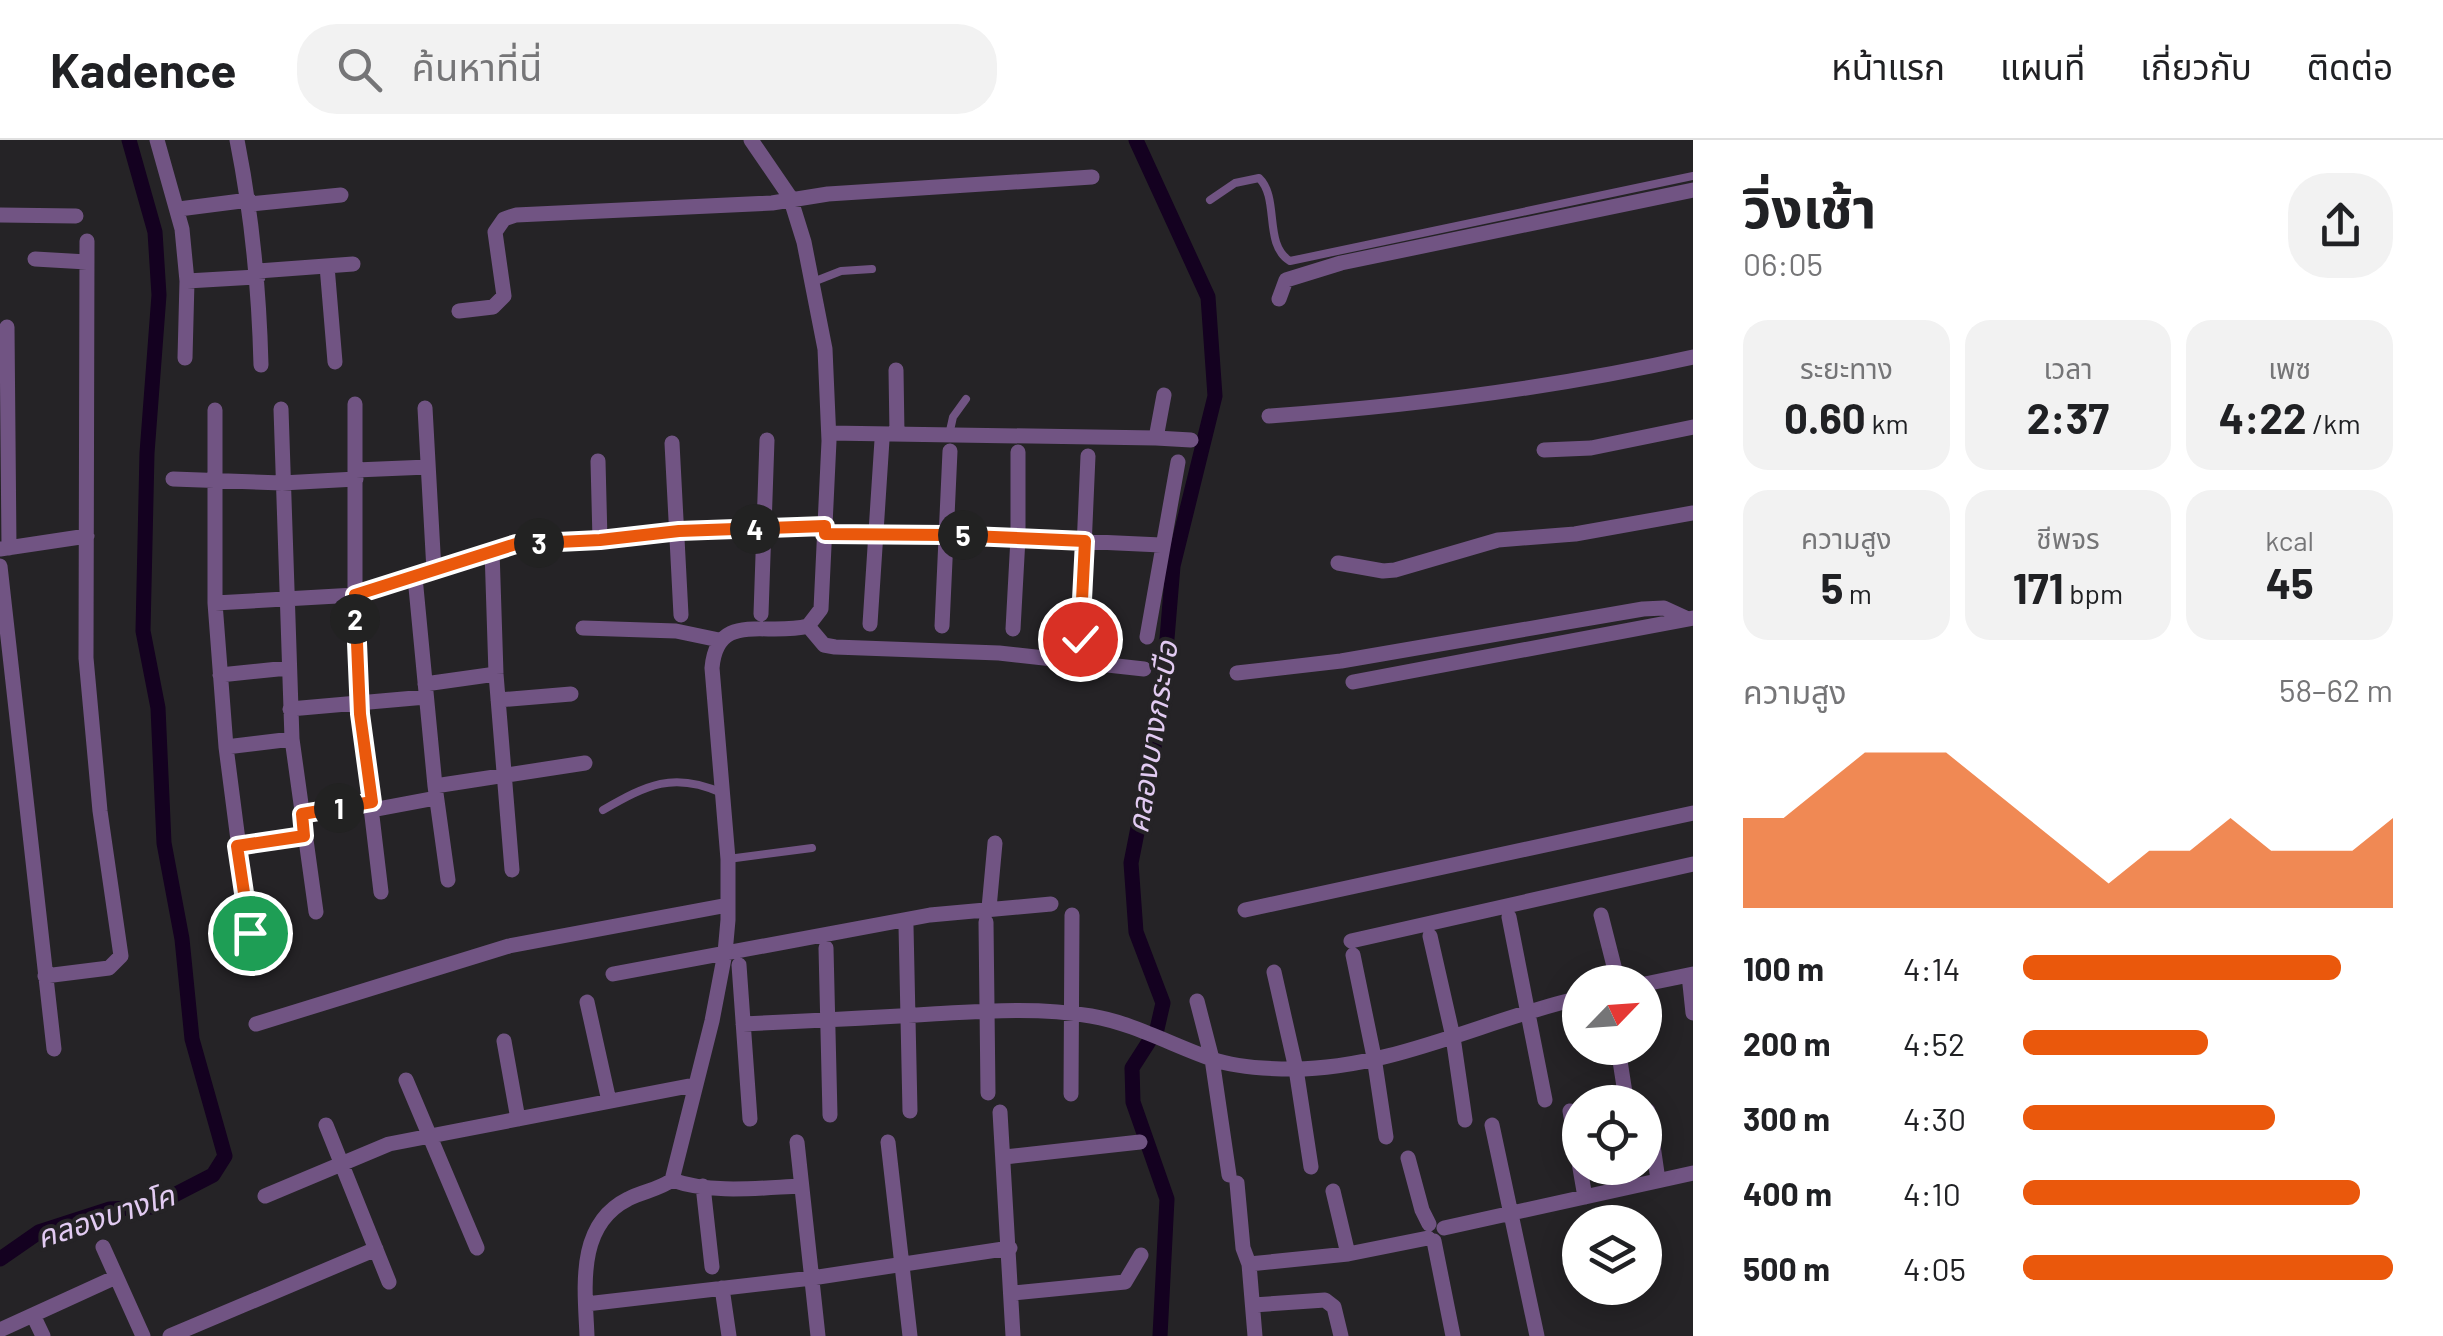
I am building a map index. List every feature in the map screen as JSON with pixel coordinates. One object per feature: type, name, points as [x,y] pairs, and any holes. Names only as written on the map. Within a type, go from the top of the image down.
[{"type":"street","points":[[156,140],[179,209],[187,282],[185,358]]},
{"type":"street","points":[[237,140],[250,202],[262,365]]},
{"type":"street","points":[[586,1336],[586,1249],[604,1216],[627,1199],[672,1180],[725,953],[728,858],[712,668],[719,640],[730,632],[808,626],[821,609],[829,433],[825,349],[790,198],[751,140]]},
{"type":"street","points":[[459,311],[493,307],[504,296],[495,232],[504,219],[516,215],[772,203],[790,198],[1092,177]]},
{"type":"street","points":[[1279,299],[1286,280],[1341,263],[1693,190]]},
{"type":"street","points":[[179,209],[341,196]]},
{"type":"street","points":[[0,215],[76,216]]},
{"type":"street","points":[[45,976],[108,968],[121,956],[100,811],[86,658],[87,241]]},
{"type":"street","points":[[35,259],[87,262]]},
{"type":"street","points":[[187,282],[353,264]]},
{"type":"street","points":[[327,266],[335,362]]},
{"type":"street","points":[[7,327],[4,549],[87,536]]},
{"type":"street","points":[[1270,416],[1372,409],[1558,383],[1693,357]]},
{"type":"street","points":[[870,624],[876,534],[896,370]]},
{"type":"street","points":[[1156,438],[1164,395]]},
{"type":"street","points":[[355,404],[355,595],[360,705],[381,892]]},
{"type":"street","points":[[425,408],[434,571]]},
{"type":"street","points":[[281,409],[292,739],[316,912]]},
{"type":"street","points":[[215,410],[215,603],[226,747],[250,933]]},
{"type":"street","points":[[1544,450],[1591,448],[1693,427]]},
{"type":"street","points":[[829,433],[949,443],[1191,440]]},
{"type":"street","points":[[761,614],[768,440]]},
{"type":"street","points":[[942,626],[949,443]]},
{"type":"street","points":[[672,444],[681,615]]},
{"type":"street","points":[[1013,629],[1018,452]]},
{"type":"street","points":[[1080,639],[1088,456]]},
{"type":"street","points":[[598,460],[600,540]]},
{"type":"street","points":[[1147,637],[1178,462]]},
{"type":"street","points":[[173,478],[282,483],[428,466]]},
{"type":"street","points":[[1338,563],[1383,572],[1498,540],[1575,534],[1693,513]]},
{"type":"street","points":[[215,603],[355,595],[516,544],[679,531],[825,530],[1161,545]]},
{"type":"street","points":[[492,550],[496,674],[512,870]]},
{"type":"street","points":[[0,566],[54,1049]]},
{"type":"street","points":[[415,577],[448,880]]},
{"type":"street","points":[[1237,673],[1341,661],[1644,609],[1664,608],[1691,618]]},
{"type":"street","points":[[1354,682],[1691,618]]},
{"type":"street","points":[[808,626],[824,644],[835,647],[999,652],[1144,670]]},
{"type":"street","points":[[583,628],[676,630],[719,640]]},
{"type":"street","points":[[220,675],[288,668]]},
{"type":"street","points":[[290,709],[360,705],[496,674]]},
{"type":"street","points":[[498,700],[571,694]]},
{"type":"street","points":[[226,747],[292,739]]},
{"type":"street","points":[[302,814],[372,806],[503,775],[585,763]]},
{"type":"street","points":[[1245,910],[1693,813]]},
{"type":"street","points":[[237,846],[304,836]]},
{"type":"street","points":[[988,1093],[988,915],[996,842]]},
{"type":"street","points":[[1386,1138],[1352,948],[1693,864]]},
{"type":"street","points":[[613,974],[862,926],[988,915],[1052,904]]},
{"type":"street","points":[[256,1024],[509,946],[728,905]]},
{"type":"street","points":[[1601,915],[1614,965]]},
{"type":"street","points":[[1070,1094],[1072,916]]},
{"type":"street","points":[[1509,917],[1544,1100]]},
{"type":"street","points":[[906,926],[910,1111]]},
{"type":"street","points":[[1430,936],[1453,1037],[1465,1120]]},
{"type":"street","points":[[826,948],[830,1114]]},
{"type":"street","points":[[740,964],[750,1119]]},
{"type":"street","points":[[1274,972],[1296,1069],[1311,1167]]},
{"type":"street","points":[[1662,980],[1691,974],[1693,1013]]},
{"type":"street","points":[[1197,1001],[1212,1059],[1243,1248],[1249,1264],[1252,1335]]},
{"type":"street","points":[[587,1002],[610,1101]]},
{"type":"street","points":[[743,1024],[988,1011],[1071,1014],[1122,1024],[1212,1059],[1296,1069],[1348,1064],[1453,1037],[1562,1002]]},
{"type":"street","points":[[504,1041],[518,1119]]},
{"type":"street","points":[[406,1080],[477,1248]]},
{"type":"street","points":[[265,1196],[388,1144],[694,1085]]},
{"type":"street","points":[[1000,1112],[1013,1336]]},
{"type":"street","points":[[1492,1124],[1537,1336]]},
{"type":"street","points":[[326,1125],[389,1282]]},
{"type":"street","points":[[798,1142],[818,1336]]},
{"type":"street","points":[[888,1142],[910,1336]]},
{"type":"street","points":[[1004,1158],[1140,1142]]},
{"type":"street","points":[[1408,1158],[1422,1210],[1434,1233],[1452,1336]]},
{"type":"street","points":[[1662,1179],[1693,1173]]},
{"type":"street","points":[[672,1180],[736,1189],[800,1186]]},
{"type":"street","points":[[1583,1185],[1585,1197]]},
{"type":"street","points":[[1249,1264],[1348,1254],[1637,1185]]},
{"type":"street","points":[[703,1186],[712,1266]]},
{"type":"street","points":[[1333,1191],[1348,1254]]},
{"type":"street","points":[[102,1247],[143,1336]]},
{"type":"street","points":[[586,1304],[812,1278],[1010,1248]]},
{"type":"street","points":[[170,1336],[376,1249]]},
{"type":"street","points":[[1013,1293],[1124,1282],[1142,1256]]},
{"type":"street","points":[[0,1330],[116,1277]]},
{"type":"street","points":[[722,1288],[729,1336]]},
{"type":"street","points":[[1253,1305],[1325,1300],[1334,1307],[1340,1336]]},
{"type":"street","points":[[33,1315],[42,1336]]},
{"type":"lane","points":[[1210,200],[1235,183],[1259,178],[1268,192],[1280,253],[1290,261],[1693,176]]},
{"type":"lane","points":[[812,282],[841,271],[872,270]]},
{"type":"lane","points":[[949,443],[954,417],[966,399]]},
{"type":"lane","points":[[603,810],[642,787],[667,782],[691,781],[722,792]]},
{"type":"lane","points":[[728,858],[812,848]]},
{"type":"waterway","name":"คลองบางโค","points":[[0,1259],[39,1232],[110,1209],[151,1207],[213,1175],[225,1156],[192,1039],[182,939],[164,843],[158,708],[143,631],[147,453],[159,295],[155,232],[129,140]]},
{"type":"waterway","name":"คลองบางกระบือ","points":[[1136,140],[1208,297],[1215,396],[1173,566],[1161,711],[1131,863],[1136,932],[1163,1003],[1157,1029],[1132,1068],[1133,1102],[1167,1199],[1160,1336]]},
{"type":"route","points":[[250,933],[237,846],[304,836],[302,814],[372,802],[360,714],[355,595],[516,544],[679,531],[825,526],[825,534],[1085,541],[1080,639]]}]
